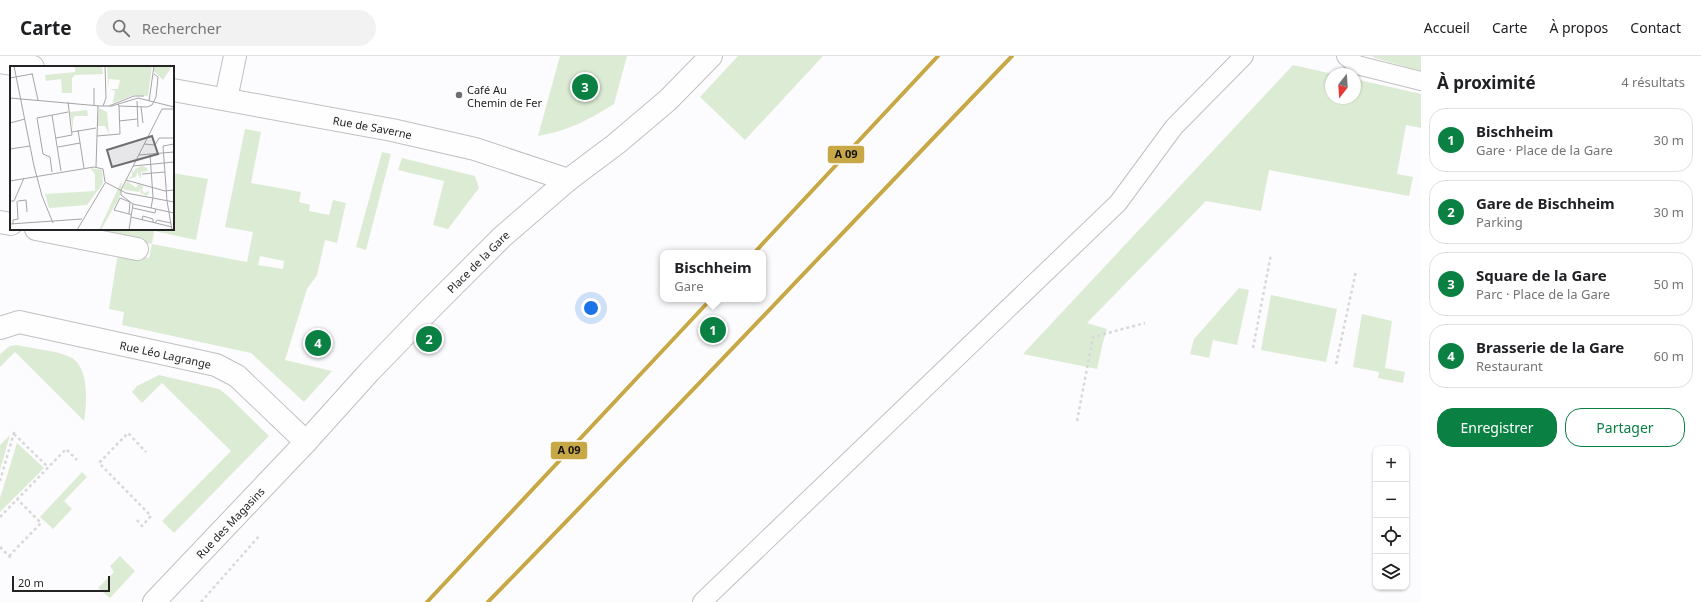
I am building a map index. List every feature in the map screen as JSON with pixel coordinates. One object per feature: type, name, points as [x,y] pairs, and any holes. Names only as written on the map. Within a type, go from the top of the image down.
[{"type":"street","points":[[226,99],[235,56]]},
{"type":"street","name":"Place de la Gare","points":[[306,442],[370,371],[502,237],[568,180],[616,144],[668,100],[711,56]]},
{"type":"street","points":[[0,62],[26,66]]},
{"type":"street","name":"Rue de Saverne","points":[[174,90],[392,130],[475,149],[568,180]]},
{"type":"street","points":[[0,222],[10,224]]},
{"type":"street","points":[[41,230],[137,249]]},
{"type":"street","name":"Rue Léo Lagrange","points":[[0,328],[19,322],[216,365],[237,376],[306,442]]},
{"type":"street","name":"Rue des Magasins","points":[[154,602],[306,442]]},
{"type":"lane","points":[[702,602],[1118,203],[1174,127],[1244,56]]},
{"type":"lane","points":[[1346,56],[1357,65],[1421,81]]},
{"type":"path","points":[[1253,348],[1271,254]]},
{"type":"path","points":[[1336,364],[1356,271]]},
{"type":"path","points":[[1077,420],[1093,337],[1145,323]]},
{"type":"path","points":[[0,481],[15,429]]},
{"type":"path","points":[[137,520],[142,526],[151,516],[99,463],[128,433],[146,452]]},
{"type":"path","points":[[14,434],[48,467]]},
{"type":"path","points":[[0,517],[66,449],[77,460]]},
{"type":"path","points":[[9,556],[41,523],[17,499]]},
{"type":"path","points":[[0,547],[12,559]]},
{"type":"path","points":[[0,553],[3,550]]},
{"type":"green space","points":[[560,56],[627,56],[614,104],[578,124],[549,134],[538,136]]},
{"type":"green space","points":[[738,56],[823,56],[745,140],[700,97]]},
{"type":"green space","points":[[1372,56],[1421,56],[1421,71],[1375,58]]},
{"type":"green space","points":[[1293,65],[1325,72],[1325,104],[1361,104],[1361,80],[1421,94],[1421,128],[1406,125],[1397,174],[1413,177],[1409,196],[1269,170],[1261,211],[1206,201],[1087,323],[1107,329],[1097,369],[1023,354]]},
{"type":"green space","points":[[245,129],[261,132],[251,183],[301,192],[299,202],[310,205],[309,211],[329,215],[333,200],[346,203],[337,243],[325,240],[317,275],[307,289],[285,360],[332,371],[304,402],[251,353],[122,325],[124,312],[109,309],[118,253],[149,258],[152,244],[247,262],[253,232],[225,227]],"holes":[[[260,256],[284,261],[283,269],[258,265]]]},
{"type":"green space","points":[[382,152],[391,154],[366,250],[356,247]]},
{"type":"green space","points":[[402,158],[475,176],[479,188],[448,229],[433,225],[444,181],[398,170]]},
{"type":"green space","points":[[174,173],[208,179],[196,240],[154,231],[152,244],[98,234],[99,230],[174,230]]},
{"type":"green space","points":[[1239,288],[1249,290],[1237,345],[1213,340],[1209,358],[1190,354],[1194,339]]},
{"type":"green space","points":[[1271,295],[1337,309],[1326,362],[1261,350]]},
{"type":"green space","points":[[1362,314],[1392,321],[1385,368],[1405,372],[1403,383],[1378,378],[1379,372],[1353,367]]},
{"type":"green space","points":[[17,345],[56,352],[75,360],[84,375],[86,404],[84,421],[15,352],[0,367],[0,354],[10,346]]},
{"type":"green space","points":[[159,375],[219,389],[269,436],[174,533],[162,521],[231,451],[162,383],[142,403],[132,392],[137,386]]},
{"type":"green space","points":[[10,435],[0,470],[0,445]]},
{"type":"green space","points":[[17,443],[44,468],[0,512],[0,498]]},
{"type":"green space","points":[[82,472],[87,477],[64,501],[72,509],[53,529],[40,517]]},
{"type":"green space","points":[[120,556],[135,571],[110,598],[98,588],[114,572],[110,566]]},
{"type":"transit line","points":[[757,250],[938,56]]},
{"type":"transit line","points":[[488,602],[1012,56]]},
{"type":"transit line","points":[[427,602],[708,302]]},
{"type":"place","name":"Square de la Gare","points":[[585,87]]},
{"type":"place","name":"Café Au Chemin de Fer","points":[[459,95]]},
{"type":"place","name":"Bischheim","points":[[713,330]]},
{"type":"place","name":"Gare de Bischheim","points":[[429,339]]},
{"type":"place","name":"Brasserie de la Gare","points":[[318,343]]}]
